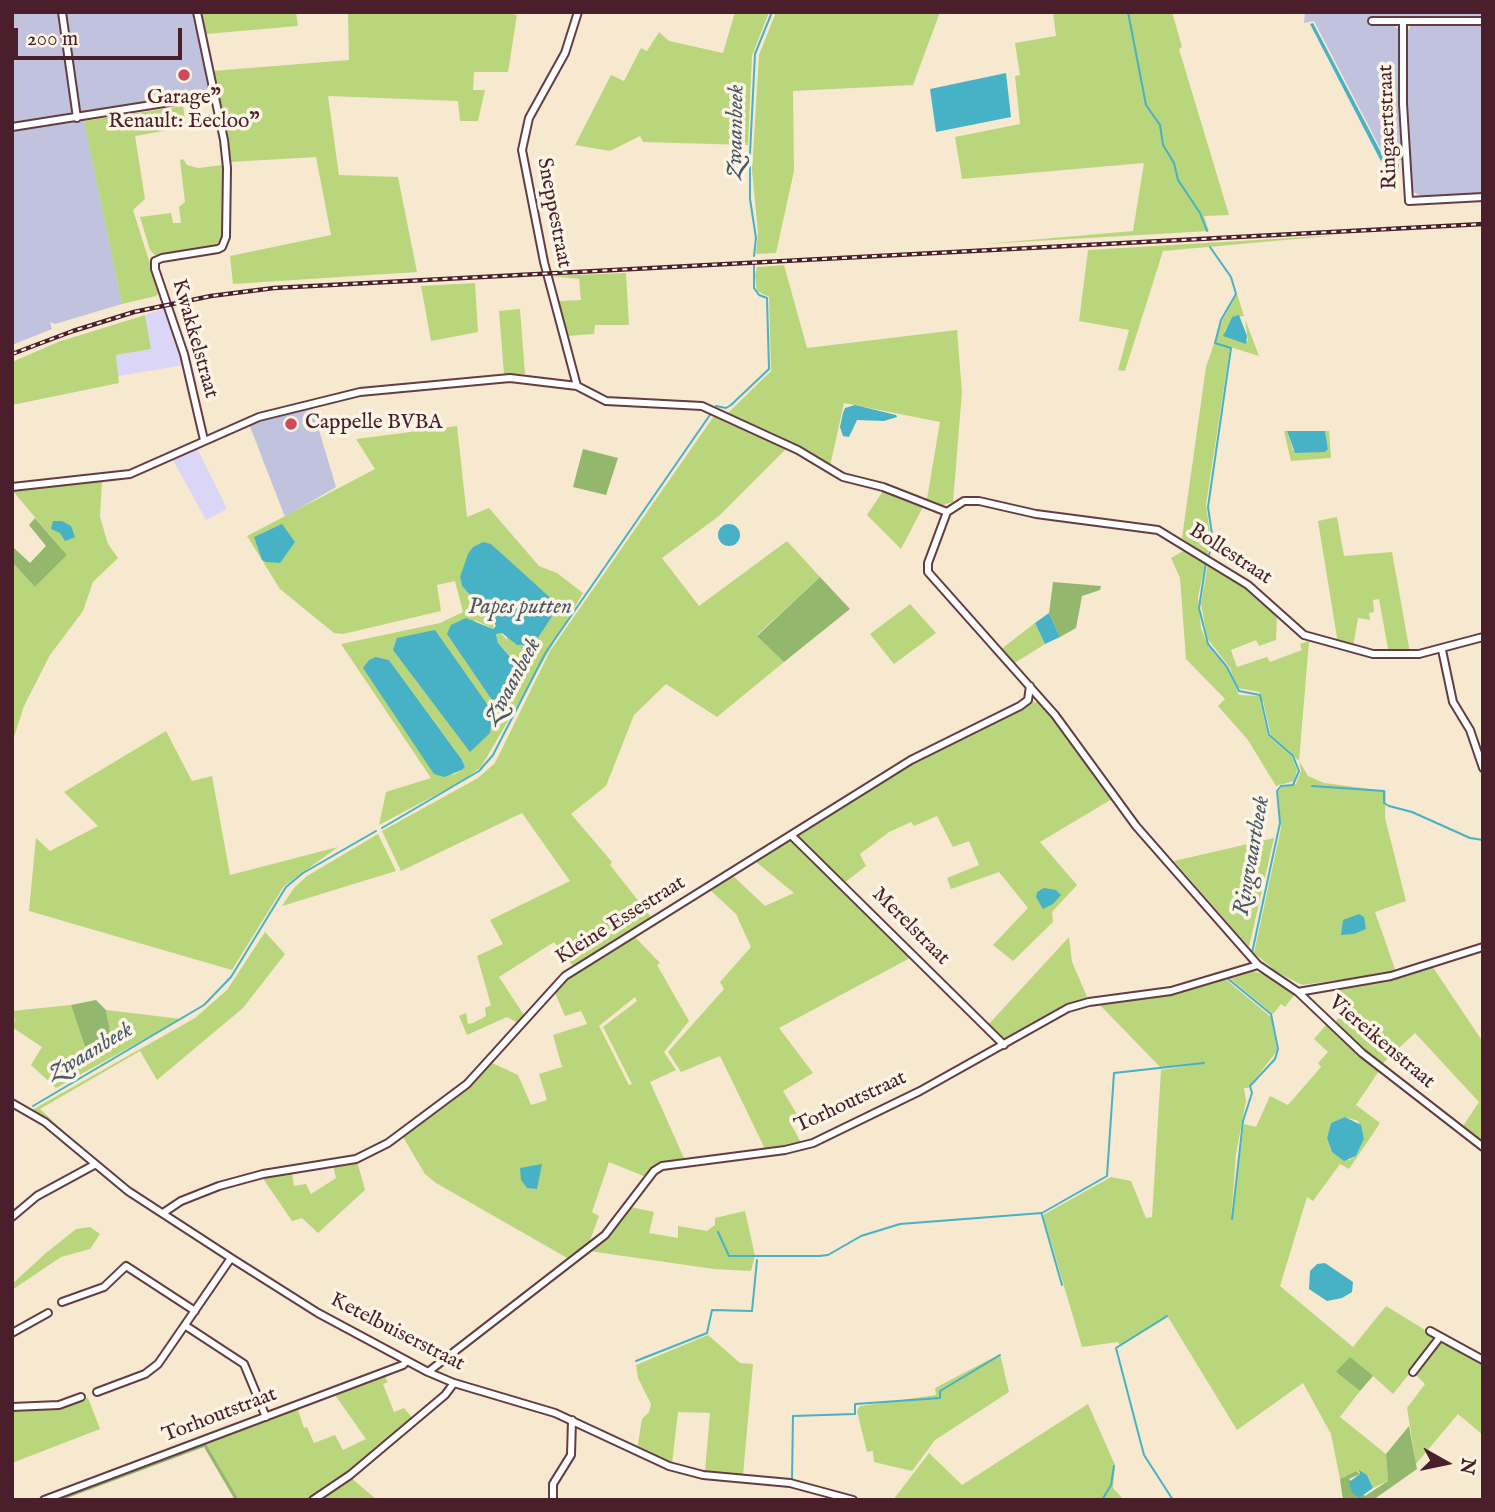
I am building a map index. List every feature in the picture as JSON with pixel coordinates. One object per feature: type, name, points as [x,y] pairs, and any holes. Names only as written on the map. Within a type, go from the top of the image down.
[{"type":"street","points":[[62,12],[76,118]]},
{"type":"street","name":"Kwakkelstraat","points":[[197,12],[227,169],[225,243],[218,249],[162,258],[155,261],[155,269],[184,354],[204,440]]},
{"type":"street","name":"Sneppestraat","points":[[577,386],[544,262],[522,150],[529,118],[565,53],[578,12]]},
{"type":"street","points":[[1372,21],[1483,21]]},
{"type":"street","name":"Ringaertstraat","points":[[1403,21],[1403,104],[1409,201],[1483,197]]},
{"type":"street","points":[[12,127],[215,96]]},
{"type":"street","points":[[12,487],[130,474],[259,417],[360,391],[510,378],[577,386],[606,401],[702,406],[785,443],[843,477],[883,487],[947,512]]},
{"type":"street","name":"Bollestraat","points":[[947,512],[964,501],[979,500],[1036,514],[1149,527],[1222,568],[1272,604],[1304,635],[1315,640],[1388,656],[1442,650],[1483,637]]},
{"type":"street","name":"Viereikenstraat","points":[[947,512],[928,563],[928,572],[1072,736],[1136,826],[1258,964],[1298,992],[1362,1053],[1483,1147]]},
{"type":"street","points":[[1442,650],[1453,702],[1470,730],[1483,768]]},
{"type":"street","name":"Kleine Essestraat","points":[[163,1213],[181,1201],[241,1179],[356,1159],[376,1150],[434,1111],[467,1084],[565,975],[911,760],[1020,706],[1028,700],[1030,686]]},
{"type":"street","name":"Merelstraat","points":[[791,835],[1004,1045]]},
{"type":"street","points":[[1298,992],[1391,976],[1483,947]]},
{"type":"street","name":"Torhoutstraat","points":[[428,1372],[605,1235],[653,1171],[672,1164],[785,1150],[813,1143],[1004,1045],[1058,1013],[1081,1004],[1171,991],[1258,964]]},
{"type":"street","name":"Ketelbuiserstraat","points":[[12,1102],[45,1122],[94,1165],[231,1258],[318,1313],[428,1372],[454,1383],[572,1420],[645,1457],[679,1469],[703,1475],[790,1483],[853,1500]]},
{"type":"street","points":[[12,1217],[37,1196],[94,1165]]},
{"type":"street","points":[[97,1392],[154,1368],[231,1258]]},
{"type":"street","points":[[62,1303],[104,1287],[126,1266],[195,1311]]},
{"type":"street","points":[[12,1333],[48,1313]]},
{"type":"street","points":[[186,1325],[244,1364],[266,1417]]},
{"type":"street","points":[[1430,1331],[1483,1360]]},
{"type":"street","points":[[1413,1372],[1440,1337]]},
{"type":"street","name":"Torhoutstraat","points":[[44,1500],[403,1365],[407,1361]]},
{"type":"street","points":[[313,1500],[350,1475],[445,1395],[454,1383]]},
{"type":"street","points":[[12,1407],[59,1405],[81,1397]]},
{"type":"street","points":[[554,1500],[553,1484],[571,1455],[572,1420]]},
{"type":"shaded area","points":[[12,12],[193,12],[208,88],[203,96],[88,113],[84,120],[122,304],[55,324],[50,322],[52,329],[12,345]]},
{"type":"shaded area","points":[[1305,12],[1483,12],[1483,18],[1370,18],[1371,24],[1392,24],[1400,30],[1404,160],[1387,161],[1314,21],[1304,23]]},
{"type":"shaded area","points":[[1483,24],[1483,194],[1423,197],[1413,192],[1406,105],[1406,35],[1411,25]]},
{"type":"shaded area","points":[[166,308],[184,365],[118,376],[116,355],[150,349],[145,315]]},
{"type":"shaded area","points":[[312,407],[336,487],[285,517],[249,424]]},
{"type":"shaded area","points":[[197,448],[227,509],[206,520],[173,460]]},
{"type":"green space","points":[[202,12],[296,12],[298,26],[206,34]]},
{"type":"green space","points":[[348,12],[503,12],[517,15],[508,72],[474,72],[473,90],[485,90],[478,121],[460,121],[458,101],[328,96],[339,175],[398,177],[417,272],[233,284],[230,256],[331,235],[316,157],[229,162],[213,71],[349,60]]},
{"type":"green space","points":[[735,12],[769,12],[752,56],[748,145],[643,142],[640,136],[610,151],[575,145],[611,75],[624,81],[641,48],[647,51],[659,32],[669,41],[723,53]]},
{"type":"green space","points":[[776,12],[940,12],[913,85],[793,91],[794,171],[776,253],[756,254],[758,233],[752,170],[759,55]]},
{"type":"green space","points":[[1053,12],[1172,12],[1182,47],[1179,49],[1229,215],[1204,216],[1209,231],[984,244],[1133,231],[1144,163],[962,179],[955,137],[1020,124],[1015,76],[1020,75],[1015,43],[1056,36]]},
{"type":"green space","points":[[183,106],[186,127],[135,136],[145,199],[133,210],[159,292],[156,296],[122,304],[84,121]]},
{"type":"green space","points":[[183,159],[187,165],[198,168],[223,165],[223,239],[212,247],[155,255],[150,250],[140,217],[171,213],[173,223],[181,223],[179,207],[185,202],[180,160]]},
{"type":"green space","points":[[1340,235],[1163,251],[1125,371],[1118,370],[1129,330],[1079,321],[1088,250]]},
{"type":"green space","points":[[784,265],[807,348],[957,330],[962,392],[953,502],[943,505],[927,499],[940,422],[844,403],[830,466],[782,437],[728,413],[771,371],[769,297],[757,291],[755,276],[757,267]]},
{"type":"green space","points":[[626,273],[629,325],[595,325],[594,334],[567,336],[557,301],[581,300],[579,279],[551,276]]},
{"type":"green space","points":[[475,283],[478,332],[431,341],[421,286]]},
{"type":"green space","points":[[1237,294],[1244,316],[1232,317],[1224,332],[1248,341],[1245,319],[1259,356],[1230,347],[1206,505],[1211,540],[1207,556],[1182,538],[1206,367],[1222,321]]},
{"type":"green space","points":[[520,309],[525,374],[504,374],[499,311]]},
{"type":"green space","points":[[145,315],[151,349],[116,355],[119,383],[12,405],[12,362],[58,342]]},
{"type":"green space","points":[[714,416],[784,447],[785,450],[719,516],[662,558],[699,606],[787,541],[820,577],[757,635],[784,662],[717,717],[666,684],[634,715],[606,786],[571,814],[612,862],[610,865],[652,918],[574,967],[554,942],[499,977],[524,1015],[518,1023],[507,1017],[467,1035],[459,1016],[466,1013],[468,1024],[473,1023],[486,1016],[485,1008],[491,1005],[477,956],[503,944],[490,920],[570,881],[522,813],[401,871],[382,831],[478,778],[495,763],[550,651]]},
{"type":"green space","points":[[457,426],[467,517],[489,508],[539,566],[557,573],[583,593],[481,767],[462,781],[379,825],[386,792],[431,778],[341,644],[440,623],[463,612],[455,581],[437,585],[441,611],[343,634],[334,633],[280,589],[247,536],[375,469],[356,439]],"holes":[[[491,544],[506,559],[507,640],[501,633],[496,634],[498,643],[518,664],[523,683],[511,698],[491,700],[475,620],[493,629],[494,621],[482,600],[470,595],[462,586],[460,578],[473,547]],[[376,657],[389,660],[462,760],[465,767],[462,770],[453,775]]]},
{"type":"green space","points":[[1284,431],[1287,431],[1293,450],[1325,452],[1328,449],[1325,431],[1329,431],[1331,458],[1291,461]]},
{"type":"green space","points":[[583,449],[618,458],[606,495],[573,487]]},
{"type":"green space","points":[[102,481],[100,517],[108,544],[118,558],[93,582],[83,611],[50,655],[24,706],[13,740],[12,562],[35,587],[67,555],[12,490]]},
{"type":"green space","points":[[883,491],[923,507],[901,549],[867,515]]},
{"type":"green space","points":[[1337,517],[1344,556],[1392,552],[1410,653],[1389,654],[1379,599],[1373,600],[1374,612],[1369,613],[1370,620],[1358,618],[1353,647],[1338,644],[1318,521]]},
{"type":"green space","points":[[35,518],[67,555],[35,587],[12,562],[12,546],[30,563],[46,546],[29,525]]},
{"type":"green space","points":[[1185,550],[1206,560],[1198,597],[1201,628],[1208,646],[1228,670],[1239,695],[1261,696],[1259,692],[1237,688],[1230,668],[1207,638],[1201,604],[1208,562],[1277,612],[1276,640],[1259,646],[1256,640],[1231,650],[1237,667],[1267,657],[1270,662],[1302,650],[1300,644],[1309,641],[1299,761],[1271,736],[1263,701],[1260,701],[1268,736],[1292,757],[1297,770],[1294,781],[1276,786],[1248,740],[1218,706],[1225,699],[1186,659],[1180,578],[1171,558]]},
{"type":"green space","points":[[820,577],[850,609],[784,662],[757,636]]},
{"type":"green space","points":[[1053,582],[1101,586],[1100,590],[1082,596],[1076,628],[1060,637],[1049,613]]},
{"type":"green space","points":[[910,604],[936,633],[894,664],[870,634]]},
{"type":"green space","points":[[1035,623],[1045,644],[1013,664],[1000,650]]},
{"type":"green space","points":[[1032,700],[1035,703],[1039,700],[1112,799],[1040,842],[1077,885],[1052,912],[1053,922],[1013,961],[993,945],[1028,908],[999,872],[951,889],[947,878],[979,865],[969,841],[953,847],[937,816],[914,826],[911,822],[889,832],[860,854],[866,866],[843,884],[796,835],[908,765]]},
{"type":"green space","points":[[166,731],[192,781],[212,776],[230,875],[338,847],[284,886],[232,970],[29,911],[36,838],[50,851],[98,826],[64,792]]},
{"type":"green space","points":[[1299,761],[1308,776],[1324,783],[1386,791],[1385,818],[1406,901],[1375,912],[1396,972],[1302,985],[1277,972],[1254,953],[1281,828],[1278,791],[1282,787],[1296,784],[1301,771]]},
{"type":"green space","points":[[378,834],[396,871],[282,906],[294,888],[307,876]]},
{"type":"green space","points":[[1274,838],[1249,947],[1174,861]]},
{"type":"green space","points":[[790,840],[912,957],[779,1028],[813,1073],[783,1091],[798,1116],[789,1120],[801,1143],[766,1151],[720,1056],[681,1072],[668,1052],[724,989],[720,982],[751,947],[736,914],[709,889],[732,875],[765,906],[794,893],[755,861]]},
{"type":"green space","points":[[265,932],[285,954],[243,1008],[157,1080],[140,1051],[40,1109],[104,1169],[32,1110],[195,1018],[227,990]]},
{"type":"green space","points":[[633,935],[660,963],[657,965],[689,1021],[664,1052],[676,1070],[650,1082],[684,1158],[659,1163],[646,1177],[609,1162],[592,1212],[599,1216],[589,1243],[569,1259],[436,1183],[425,1174],[403,1137],[464,1089],[490,1062],[518,1075],[531,1105],[547,1100],[539,1074],[562,1067],[553,1035],[587,1024],[581,1011],[565,1016],[554,991],[566,979]],"holes":[[[635,997],[637,1001],[603,1027],[632,1084],[629,1085],[599,1026]]]},
{"type":"green space","points":[[1069,937],[1072,962],[1088,999],[1057,1011],[1003,1040],[988,1025]]},
{"type":"green space","points":[[1432,966],[1483,1042],[1483,1142],[1463,1126],[1479,1102],[1415,1033],[1381,1065],[1334,1023],[1348,1008],[1337,988]]},
{"type":"green space","points":[[1246,969],[1269,976],[1295,994],[1285,1007],[1281,1004],[1273,1014],[1227,976]]},
{"type":"green space","points":[[1224,978],[1271,1017],[1277,1051],[1248,1088],[1244,1088],[1246,1101],[1236,1154],[1231,1220],[1244,1124],[1256,1127],[1270,1096],[1288,1105],[1321,1067],[1318,1063],[1328,1052],[1314,1039],[1326,1025],[1379,1071],[1356,1105],[1380,1123],[1349,1169],[1340,1164],[1313,1201],[1307,1197],[1280,1286],[1353,1347],[1386,1306],[1438,1338],[1393,1394],[1373,1376],[1336,1372],[1360,1391],[1340,1417],[1386,1454],[1388,1481],[1373,1488],[1367,1475],[1356,1471],[1340,1479],[1331,1434],[1303,1383],[1237,1430],[1168,1317],[1120,1346],[1118,1342],[1082,1347],[1043,1215],[1111,1177],[1131,1181],[1146,1218],[1152,1217],[1161,1070],[1206,1063],[1160,1067],[1099,1004],[1171,994]],"holes":[[[1345,1117],[1358,1121],[1364,1139],[1356,1156],[1349,1160],[1332,1152],[1327,1138],[1331,1123]]]},
{"type":"green space","points":[[96,1000],[106,1010],[111,1037],[109,1044],[87,1052],[71,1005]]},
{"type":"green space","points":[[71,1005],[88,1052],[111,1037],[106,1010],[181,1019],[56,1088],[31,1065],[42,1047],[12,1027],[15,1020],[12,1011]]},
{"type":"green space","points":[[357,1161],[365,1190],[318,1233],[302,1218],[292,1221],[262,1177],[292,1172],[294,1186],[306,1184],[311,1194],[336,1178],[333,1165]]},
{"type":"green space","points":[[631,1207],[654,1212],[649,1233],[678,1238],[678,1226],[707,1231],[715,1225],[715,1218],[745,1211],[755,1256],[751,1271],[714,1269],[589,1251],[608,1238]]},
{"type":"green space","points":[[90,1227],[100,1234],[90,1249],[61,1257],[12,1290],[12,1284],[46,1253],[76,1229]]},
{"type":"green space","points":[[708,1335],[740,1363],[753,1364],[743,1475],[705,1472],[710,1413],[678,1412],[672,1464],[637,1450],[642,1419],[649,1412],[651,1404],[638,1378],[636,1365]]},
{"type":"green space","points":[[1439,1341],[1483,1362],[1483,1435],[1458,1414],[1416,1464],[1407,1408],[1425,1384],[1414,1373]]},
{"type":"green space","points":[[1000,1354],[1009,1392],[935,1440],[912,1471],[874,1462],[873,1451],[867,1452],[857,1411],[860,1406],[936,1395],[935,1388]]},
{"type":"green space","points":[[1350,1357],[1373,1376],[1360,1391],[1336,1372]]},
{"type":"green space","points":[[384,1375],[388,1382],[383,1384],[394,1412],[404,1408],[413,1419],[354,1470],[310,1500],[239,1500],[205,1442],[318,1400],[298,1410],[304,1428],[307,1427],[314,1443],[335,1435],[343,1450],[366,1439],[335,1395],[323,1398]]},
{"type":"green space","points":[[88,1398],[100,1429],[12,1463],[12,1412],[55,1409]]},
{"type":"green space","points":[[1088,1404],[1115,1465],[1113,1488],[1124,1500],[893,1500],[929,1453],[962,1485]]},
{"type":"green space","points":[[1409,1426],[1417,1469],[1373,1500],[1343,1500],[1340,1479],[1356,1471],[1360,1474],[1349,1479],[1365,1496],[1388,1481],[1386,1454]]},
{"type":"green space","points":[[205,1442],[239,1500],[235,1500],[204,1447],[62,1500],[52,1500]]},
{"type":"green space","points":[[350,1477],[377,1500],[316,1500]]},
{"type":"water","points":[[1313,23],[1386,162],[1399,164],[1397,181],[1387,173],[1310,24]]},
{"type":"water","points":[[1006,73],[1011,117],[936,132],[930,89]]},
{"type":"water","points":[[1239,315],[1247,336],[1246,344],[1223,336],[1232,317]]},
{"type":"water","points":[[855,405],[897,417],[884,421],[857,420],[849,437],[843,436],[840,427],[843,413],[845,408]]},
{"type":"water","points":[[1287,431],[1325,431],[1328,449],[1325,452],[1295,453]]},
{"type":"water","points":[[53,521],[62,521],[71,526],[75,537],[65,541],[60,533],[51,529]]},
{"type":"water","points":[[282,524],[295,542],[280,563],[266,562],[262,560],[254,537]]},
{"type":"water","points":[[729,524],[737,527],[740,535],[737,543],[729,546],[721,543],[718,535],[721,527]]},
{"type":"water","name":"Papes putten","points":[[483,542],[491,544],[556,603],[551,618],[533,645],[517,645],[502,633],[496,634],[498,643],[522,670],[523,683],[511,698],[492,700],[447,634],[451,625],[466,618],[493,629],[496,626],[482,600],[470,595],[462,586],[460,577],[468,554],[473,547]]},
{"type":"water","points":[[1049,613],[1060,637],[1045,644],[1035,623]]},
{"type":"water","name":"Papes putten","points":[[435,630],[487,704],[492,717],[490,733],[470,752],[393,650],[397,638]]},
{"type":"water","points":[[376,657],[389,660],[462,760],[465,767],[462,770],[444,777],[434,774],[363,668],[369,660]]},
{"type":"water","points":[[1044,888],[1056,890],[1061,895],[1053,904],[1043,909],[1036,897],[1037,892]]},
{"type":"water","points":[[1359,914],[1364,917],[1366,929],[1341,935],[1343,920]]},
{"type":"water","points":[[1345,1117],[1361,1125],[1364,1139],[1356,1156],[1344,1161],[1332,1152],[1327,1138],[1331,1123]]},
{"type":"water","points":[[542,1164],[537,1189],[527,1188],[521,1180],[520,1168]]},
{"type":"water","points":[[1325,1263],[1353,1282],[1352,1292],[1342,1298],[1327,1301],[1309,1289],[1310,1271],[1317,1264]]},
{"type":"water","points":[[1359,1470],[1367,1475],[1373,1488],[1359,1498],[1352,1492],[1349,1482],[1360,1474]]},
{"type":"waterway","name":"Zwaanbeek","points":[[754,256],[756,238],[750,199],[750,153],[755,54],[772,12]]},
{"type":"waterway","points":[[1128,12],[1146,105],[1160,125],[1163,145],[1174,163],[1178,180],[1200,213],[1207,231]]},
{"type":"waterway","name":"Ringvaartbeek","points":[[1209,555],[1213,541],[1208,507],[1231,348],[1215,343],[1221,320],[1236,294],[1231,277],[1210,247]]},
{"type":"waterway","name":"Zwaanbeek","points":[[716,406],[726,408],[731,405],[769,369],[767,298],[759,295],[754,288],[754,265]]},
{"type":"waterway","name":"Zwaanbeek","points":[[382,828],[479,771],[493,755],[546,652],[712,412]]},
{"type":"waterway","name":"Ringvaartbeek","points":[[1206,562],[1199,608],[1208,644],[1227,667],[1239,691],[1260,695],[1269,735],[1293,756],[1299,771],[1293,785],[1281,786],[1277,791],[1280,823],[1252,953]]},
{"type":"waterway","points":[[1312,786],[1384,791],[1384,803],[1389,806],[1412,812],[1470,838],[1483,840]]},
{"type":"waterway","name":"Zwaanbeek","points":[[33,1106],[204,1005],[231,977],[286,887],[303,873],[376,831]]},
{"type":"waterway","points":[[1227,978],[1271,1014],[1278,1049],[1275,1059],[1250,1086],[1252,1093],[1243,1121],[1232,1219]]},
{"type":"waterway","points":[[718,1232],[729,1256],[819,1256],[828,1255],[861,1236],[900,1224],[1042,1213],[1107,1176],[1114,1073],[1204,1063]]},
{"type":"waterway","points":[[1042,1215],[1062,1285]]},
{"type":"waterway","points":[[636,1361],[707,1333],[712,1310],[752,1311],[757,1260]]},
{"type":"waterway","points":[[1167,1316],[1116,1348],[1144,1455],[1173,1500]]},
{"type":"waterway","points":[[792,1480],[793,1416],[855,1414],[855,1404],[940,1398],[940,1391],[1000,1355]]},
{"type":"waterway","points":[[1102,1500],[1111,1485],[1114,1466]]},
{"type":"railway","points":[[12,354],[134,312],[211,296],[274,288],[1483,224]]},
{"type":"place","name":"Garage\" Renault: Eecloo\"","points":[[184,75]]},
{"type":"place","name":"Cappelle BVBA","points":[[291,424]]}]
